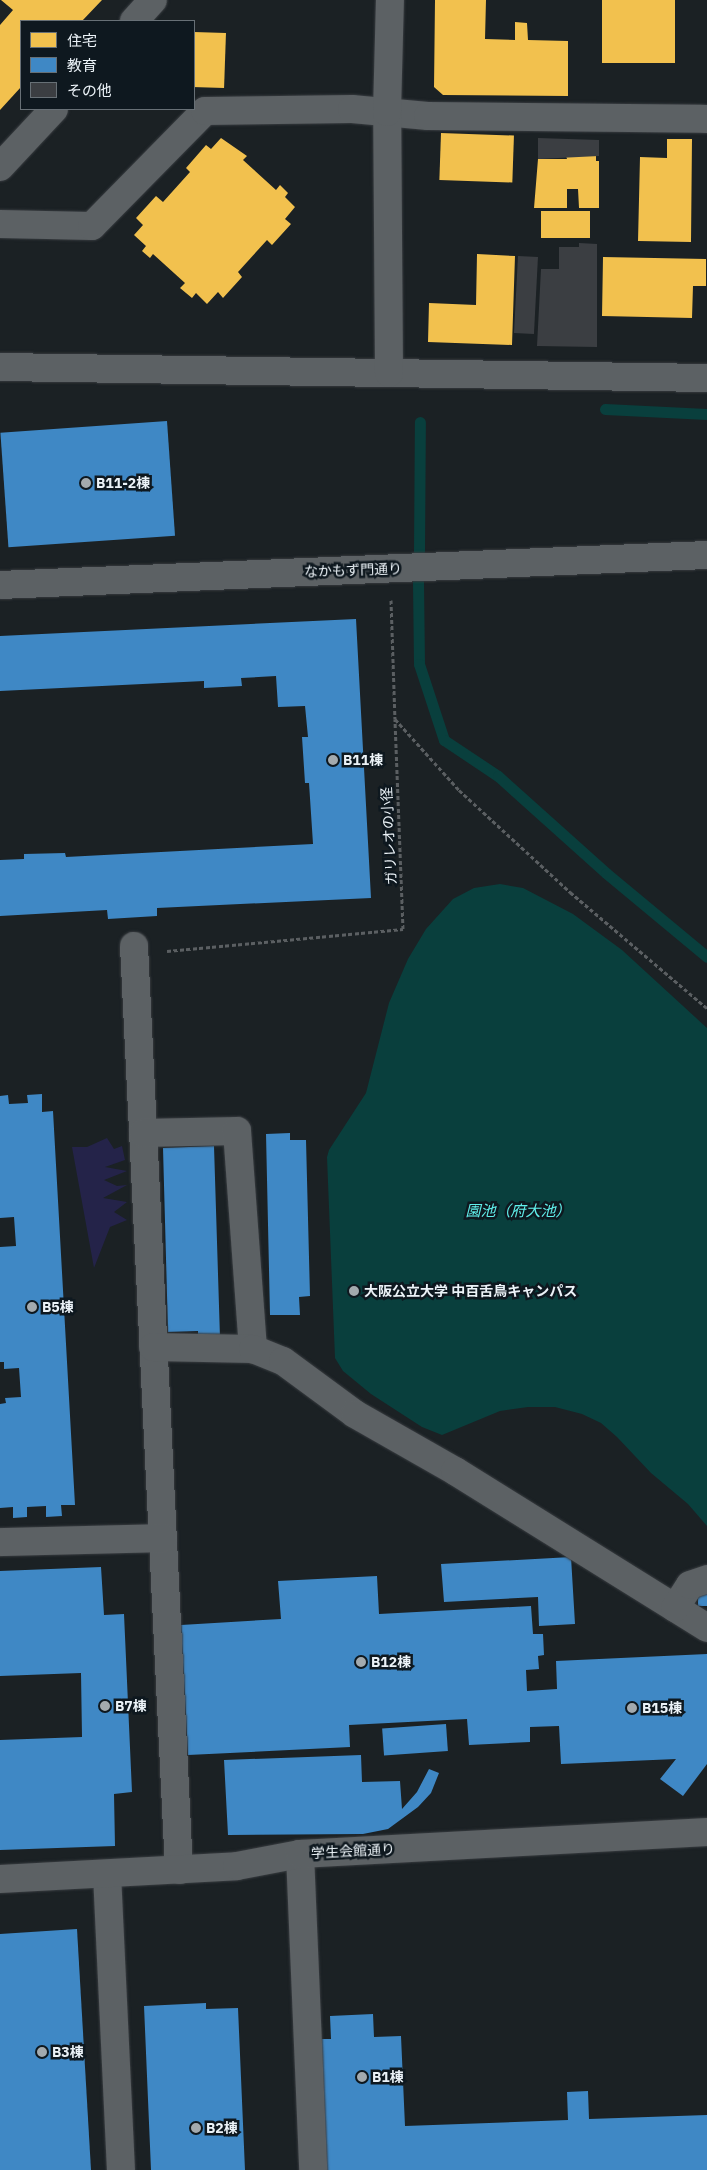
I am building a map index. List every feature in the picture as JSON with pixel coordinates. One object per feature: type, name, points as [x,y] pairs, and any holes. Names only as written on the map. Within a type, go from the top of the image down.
[{"type":"street","points":[[135,20],[153,0]]},
{"type":"street","points":[[389,373],[387,112],[390,0]]},
{"type":"street","points":[[0,224],[92,226],[205,110],[330,109],[428,116],[707,119]]},
{"type":"street","points":[[0,167],[53,110]]},
{"type":"street","points":[[0,367],[707,378]]},
{"type":"street","name":"なかもず門通り","points":[[0,585],[707,555]]},
{"type":"street","points":[[134,950],[179,1870]]},
{"type":"street","points":[[143,1133],[237,1131],[253,1349]]},
{"type":"street","points":[[153,1347],[253,1349],[283,1361],[355,1414],[455,1471],[707,1628]]},
{"type":"street","points":[[0,1542],[163,1538]]},
{"type":"street","points":[[675,1608],[690,1585],[707,1579]]},
{"type":"street","name":"学生会館通り","points":[[0,1880],[237,1866],[300,1854],[707,1832]]},
{"type":"street","points":[[300,1854],[313,2170]]},
{"type":"street","points":[[107,1874],[122,2170]]},
{"type":"path","points":[[387,568],[395,719],[459,790],[570,892],[707,1008]]},
{"type":"path","name":"ガリレオの小径","points":[[134,950],[403,929],[395,719]]},
{"type":"shaded area","points":[[107,1138],[114,1149],[122,1146],[125,1160],[105,1167],[127,1171],[104,1180],[117,1186],[127,1185],[103,1198],[127,1202],[114,1212],[127,1220],[110,1227],[94,1268],[72,1147],[87,1147]]},
{"type":"water","name":"園池（府大池）","points":[[500,884],[523,888],[573,914],[622,950],[707,1028],[707,1526],[688,1504],[651,1473],[617,1437],[601,1423],[582,1414],[555,1407],[528,1407],[500,1411],[442,1435],[422,1427],[371,1394],[343,1371],[335,1358],[327,1157],[329,1150],[366,1093],[389,1003],[408,959],[426,929],[453,899],[474,888]]},
{"type":"building: 住宅","points":[[1,0],[102,0],[83,20],[20,20],[20,88],[0,110],[0,25],[13,10]]},
{"type":"building: 住宅","points":[[435,0],[486,0],[485,39],[515,40],[515,22],[527,23],[528,40],[568,41],[568,96],[443,95],[434,87]]},
{"type":"building: 住宅","points":[[602,0],[675,0],[675,63],[602,63]]},
{"type":"building: 住宅","points":[[195,32],[226,33],[224,88],[195,87]]},
{"type":"building: 住宅","points":[[441,133],[514,136],[512,183],[439,180]]},
{"type":"building: 住宅","points":[[221,138],[247,156],[243,160],[276,190],[280,185],[288,193],[285,197],[295,207],[285,219],[291,224],[272,245],[267,240],[238,272],[242,277],[223,298],[218,292],[207,304],[196,293],[192,298],[180,288],[185,283],[153,254],[150,258],[142,251],[146,246],[134,235],[143,225],[136,218],[156,196],[163,202],[190,172],[186,168],[206,145],[211,149]]},
{"type":"building: 住宅","points":[[667,139],[692,139],[691,242],[638,241],[640,157],[667,158]]},
{"type":"building: 住宅","points":[[566,156],[596,156],[596,161],[599,161],[599,208],[579,208],[578,189],[567,189],[567,208],[534,208],[538,159],[567,159]]},
{"type":"building: 住宅","points":[[541,211],[590,211],[590,238],[541,238]]},
{"type":"building: 住宅","points":[[477,254],[515,256],[512,345],[428,342],[429,303],[476,305]]},
{"type":"building: 住宅","points":[[603,257],[706,259],[706,286],[693,286],[692,318],[602,316]]},
{"type":"building: 教育","name":"B11-2棟","points":[[167,421],[175,536],[8,547],[0,433]]},
{"type":"building: 教育","name":"B11棟","points":[[356,619],[371,898],[157,908],[157,916],[108,919],[107,910],[0,916],[0,860],[24,859],[24,854],[65,853],[66,857],[313,844],[309,783],[305,783],[302,737],[308,737],[305,706],[278,707],[276,676],[241,678],[242,686],[204,688],[204,681],[0,691],[0,636]]},
{"type":"building: 教育","name":"B5棟","points":[[42,1094],[42,1112],[53,1111],[75,1505],[61,1505],[62,1516],[46,1517],[46,1506],[27,1507],[27,1517],[13,1518],[13,1507],[0,1508],[0,1404],[6,1403],[5,1398],[21,1397],[19,1368],[4,1369],[4,1362],[0,1362],[0,1247],[16,1246],[14,1217],[0,1218],[0,1096],[8,1095],[9,1104],[28,1103],[27,1095]]},
{"type":"building: 教育","points":[[290,1133],[290,1140],[306,1140],[310,1296],[299,1297],[300,1315],[270,1315],[266,1134]]},
{"type":"building: 教育","points":[[214,1146],[220,1338],[198,1338],[198,1331],[168,1332],[163,1148]]},
{"type":"building: 教育","points":[[571,1557],[575,1624],[539,1626],[538,1597],[444,1602],[441,1564]]},
{"type":"building: 教育","name":"B7棟","points":[[101,1567],[104,1615],[124,1614],[132,1792],[114,1794],[115,1846],[0,1850],[0,1740],[82,1737],[81,1673],[0,1676],[0,1571]]},
{"type":"building: 教育","name":"B12棟","points":[[377,1576],[379,1614],[531,1606],[533,1634],[543,1634],[544,1655],[538,1656],[539,1669],[526,1670],[527,1691],[557,1689],[556,1661],[707,1654],[707,1764],[683,1796],[660,1779],[676,1759],[561,1764],[559,1726],[530,1727],[530,1742],[469,1745],[467,1719],[349,1725],[350,1747],[188,1755],[181,1625],[281,1619],[278,1581]]},
{"type":"building: 教育","points":[[698,1588],[707,1588],[707,1606],[698,1606]]},
{"type":"building: 教育","points":[[446,1724],[448,1751],[384,1755],[382,1728]]},
{"type":"building: 教育","points":[[361,1755],[362,1782],[400,1781],[402,1809],[417,1792],[429,1769],[439,1773],[431,1793],[418,1807],[388,1829],[363,1834],[228,1835],[224,1760]]},
{"type":"building: 教育","name":"B3棟","points":[[77,1929],[91,2170],[0,2170],[0,1934]]},
{"type":"building: 教育","name":"B2棟","points":[[206,2003],[206,2009],[238,2008],[245,2170],[151,2170],[144,2006]]},
{"type":"building: 教育","name":"B1棟","points":[[373,2014],[374,2037],[401,2036],[405,2126],[568,2120],[567,2092],[588,2091],[589,2119],[707,2115],[707,2170],[324,2170],[319,2039],[331,2039],[330,2016]]},
{"type":"building: その他","points":[[538,138],[599,140],[599,156],[538,159]]},
{"type":"building: その他","points":[[579,243],[597,244],[597,347],[537,346],[541,269],[559,269],[559,247],[579,247]]},
{"type":"building: その他","points":[[518,256],[538,257],[534,334],[514,333]]},
{"type":"waterway","points":[[605,409],[707,414]]},
{"type":"waterway","points":[[419,551],[420,422]]},
{"type":"waterway","points":[[418,582],[419,664],[444,740],[498,776],[606,873],[707,957]]},
{"type":"place","name":"B11-2棟","points":[[86,483]]},
{"type":"place","name":"B11棟","points":[[333,760]]},
{"type":"place","name":"大阪公立大学 中百舌鳥キャンパス","points":[[354,1291]]},
{"type":"place","name":"B5棟","points":[[32,1307]]},
{"type":"place","name":"B12棟","points":[[361,1662]]},
{"type":"place","name":"B7棟","points":[[105,1706]]},
{"type":"place","name":"B15棟","points":[[632,1708]]},
{"type":"place","name":"B3棟","points":[[42,2052]]},
{"type":"place","name":"B1棟","points":[[362,2077]]},
{"type":"place","name":"B2棟","points":[[196,2128]]}]
